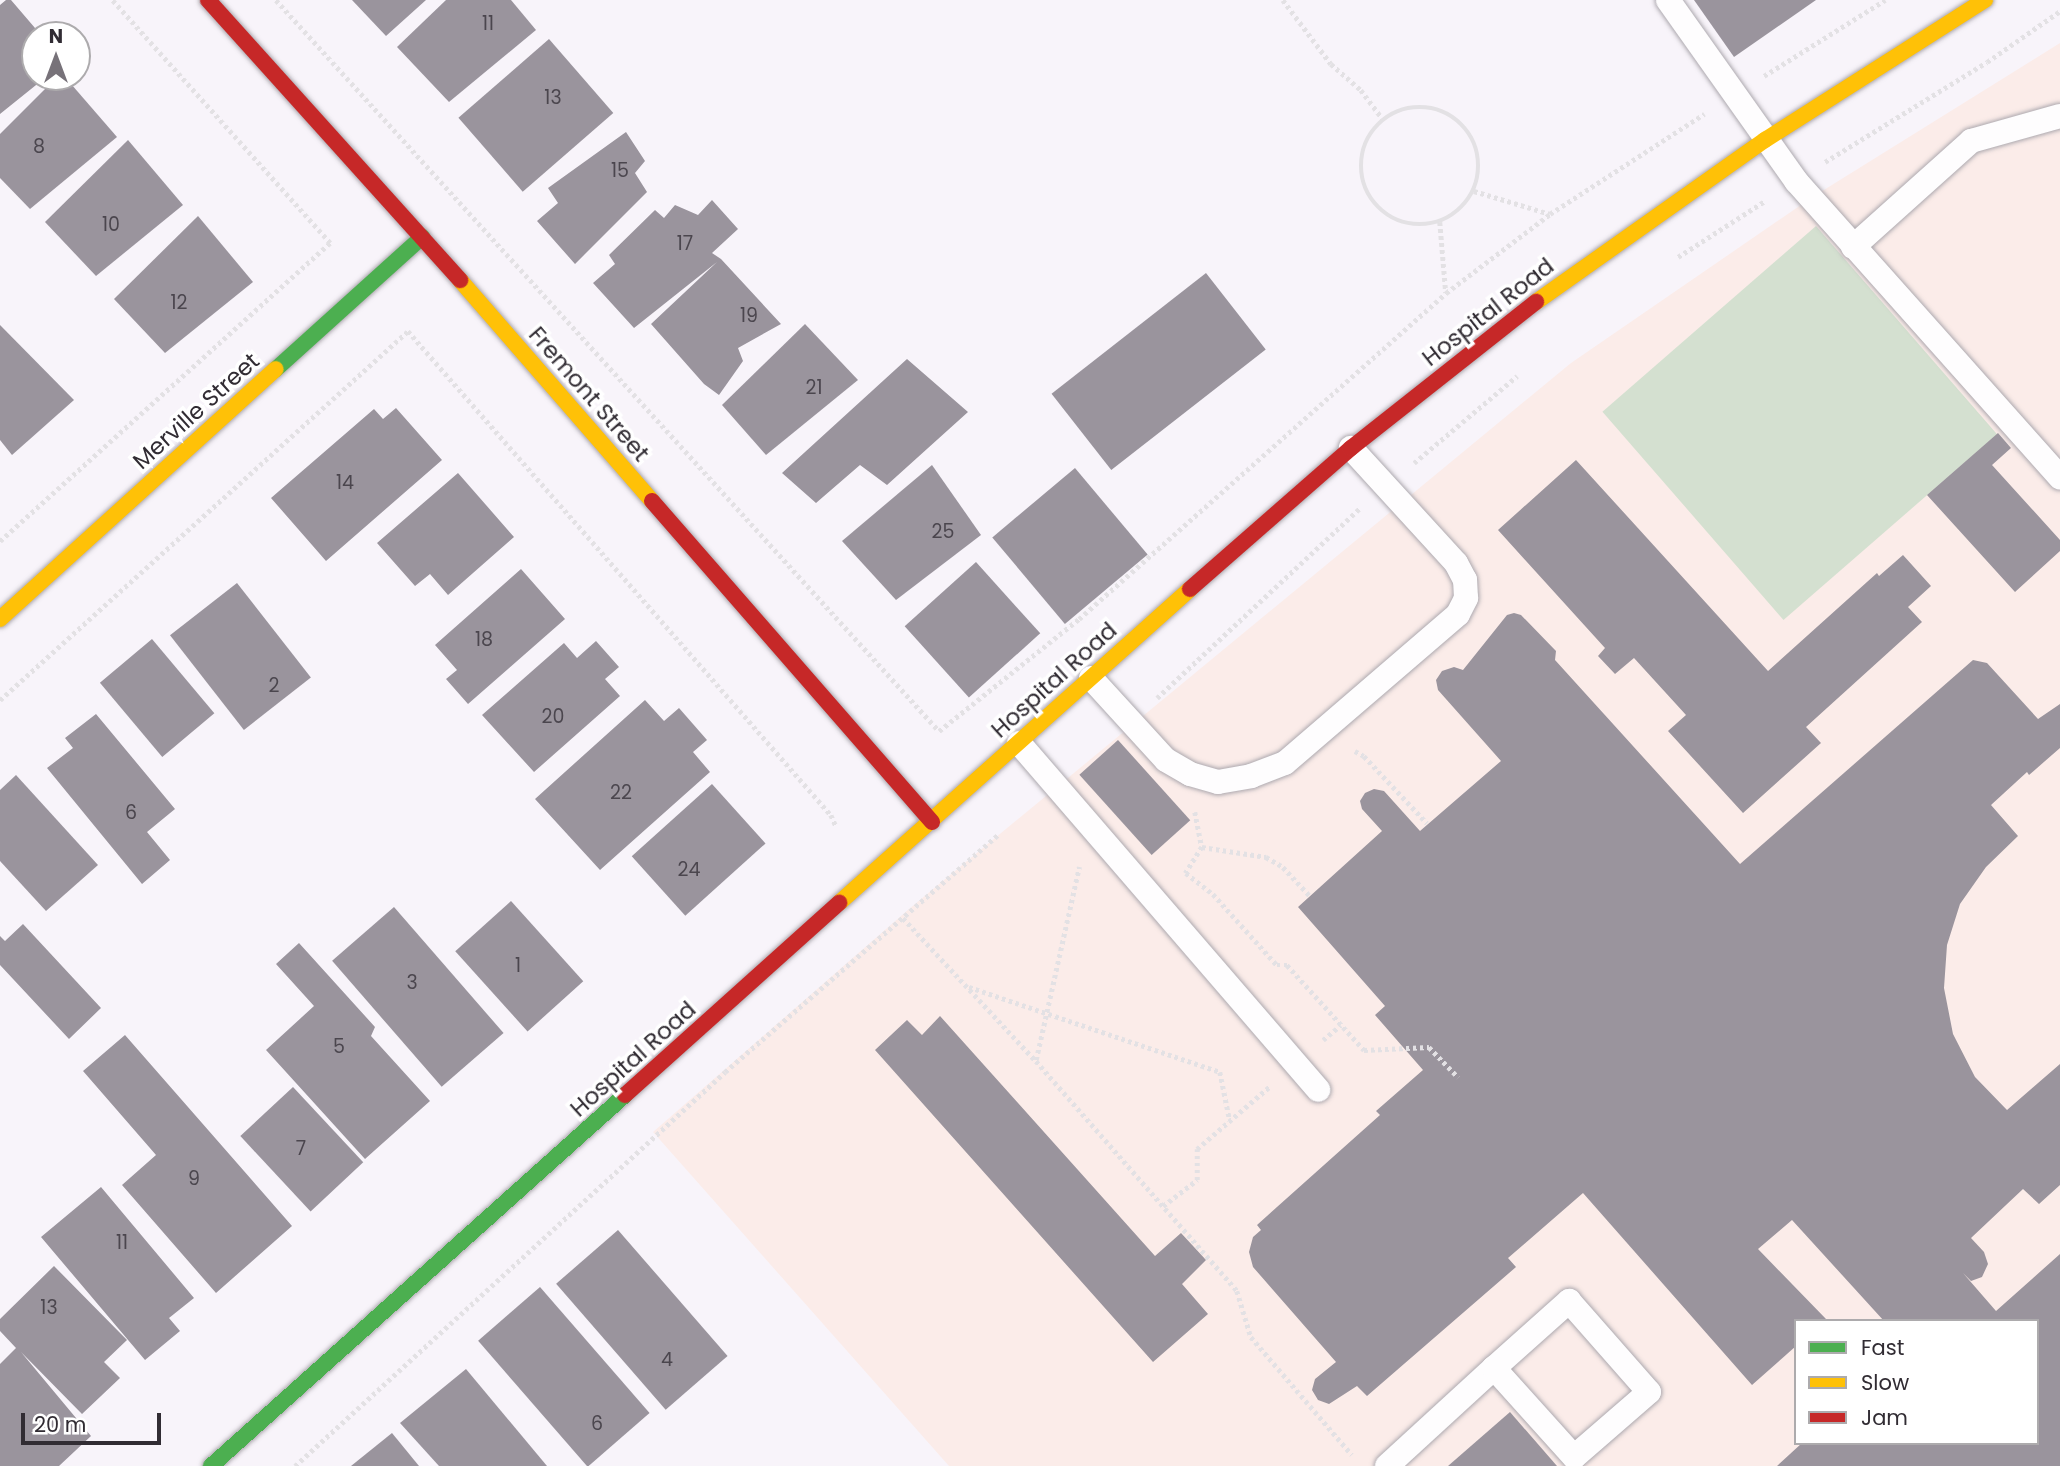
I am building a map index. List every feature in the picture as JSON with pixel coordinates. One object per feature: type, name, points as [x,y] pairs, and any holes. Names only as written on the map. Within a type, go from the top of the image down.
[{"type":"street","name":"Fremont Street","points":[[208,0],[422,237],[932,822]]},
{"type":"street","name":"Hospital Road","points":[[211,1466],[1351,448],[1512,320],[1765,140],[1986,0]]},
{"type":"street","name":"Merville Street","points":[[0,619],[422,237]]},
{"type":"lane","points":[[1668,0],[1796,181],[2060,477]]},
{"type":"lane","points":[[1853,247],[1971,141],[2060,116]]},
{"type":"lane","points":[[1091,678],[1166,760],[1189,774],[1218,782],[1251,776],[1285,763],[1458,614],[1466,598],[1465,580],[1456,563],[1351,448]]},
{"type":"lane","points":[[1019,743],[1318,1090]]},
{"type":"lane","points":[[1387,1466],[1494,1368],[1569,1301],[1649,1392],[1574,1457],[1494,1368]]},
{"type":"path","points":[[0,541],[330,243],[112,0]]},
{"type":"path","points":[[276,0],[939,731],[1079,619],[1446,293],[1550,214],[1885,0]]},
{"type":"path","points":[[1283,0],[1331,64],[1361,90],[1384,120]]},
{"type":"path","points":[[1672,260],[1987,62],[2060,11]]},
{"type":"path","points":[[1417,107],[1438,109],[1456,118],[1473,138],[1480,158],[1480,172],[1474,191],[1462,208],[1440,222],[1419,225],[1394,219],[1377,207],[1366,191],[1361,171],[1363,150],[1371,132],[1396,111],[1417,107]]},
{"type":"path","points":[[1474,191],[1550,214]]},
{"type":"path","points":[[1440,222],[1446,293]]},
{"type":"path","points":[[0,700],[408,331],[831,815],[836,826]]},
{"type":"path","points":[[1407,469],[1521,372]]},
{"type":"path","points":[[1153,701],[1361,507]]},
{"type":"path","points":[[1193,802],[1202,847],[1186,873],[1213,894],[1277,965],[1287,965],[1364,1050],[1429,1046],[1458,1077]]},
{"type":"path","points":[[295,1466],[725,1072],[999,834]]},
{"type":"path","points":[[1202,847],[1266,857],[1283,867],[1311,897]]},
{"type":"path","points":[[1036,1061],[1080,861]]},
{"type":"path","points":[[903,918],[1036,1061],[1237,1291],[1251,1337],[1353,1456]]},
{"type":"path","points":[[968,987],[1220,1072],[1230,1121]]},
{"type":"path","points":[[1163,1206],[1197,1180],[1197,1149],[1341,1025]]},
{"type":"shaded area","points":[[2060,43],[2060,1466],[949,1466],[653,1132],[909,909],[1571,363],[1811,198]]},
{"type":"green space","points":[[1816,226],[1997,434],[1783,620],[1602,412]]},
{"type":"building","points":[[11,0],[29,21],[21,21],[21,91],[29,91],[0,114],[0,5]]},
{"type":"building","points":[[352,0],[426,0],[386,36]]},
{"type":"building","points":[[446,0],[511,0],[536,30],[449,102],[397,47]]},
{"type":"building","points":[[1694,0],[1816,0],[1734,57]]},
{"type":"building","points":[[549,39],[613,113],[523,192],[458,118]]},
{"type":"building","points":[[43,91],[77,91],[117,137],[30,209],[0,178],[0,134]]},
{"type":"building","points":[[626,132],[645,161],[635,173],[647,192],[575,264],[537,221],[558,203],[548,188]]},
{"type":"building","points":[[128,140],[183,205],[96,276],[45,222]]},
{"type":"building","points":[[712,200],[738,229],[712,253],[721,259],[781,324],[738,348],[743,361],[719,395],[704,384],[651,324],[717,262],[634,328],[593,283],[615,264],[609,255],[655,210],[664,218],[675,205],[698,215]]},
{"type":"building","points":[[198,216],[253,282],[165,353],[114,299]]},
{"type":"building","points":[[1206,273],[1266,349],[1111,470],[1052,394]]},
{"type":"building","points":[[805,324],[858,380],[766,455],[722,405]]},
{"type":"building","points":[[0,325],[74,400],[12,455],[0,440]]},
{"type":"building","points":[[907,359],[968,412],[887,485],[860,465],[816,503],[782,473]]},
{"type":"building","points":[[396,408],[442,460],[326,561],[271,498],[374,409],[383,419]]},
{"type":"building","points":[[1998,433],[2011,448],[1992,465],[2060,540],[2060,551],[2015,592],[1927,495]]},
{"type":"building","points":[[1576,460],[1768,671],[1877,573],[1879,576],[1903,555],[1931,586],[1908,607],[1922,622],[1806,727],[1821,743],[1743,813],[1668,731],[1686,715],[1634,658],[1615,674],[1598,656],[1605,648],[1498,530]]},
{"type":"building","points":[[932,465],[981,535],[896,600],[842,541]]},
{"type":"building","points":[[1075,468],[1148,555],[1065,624],[992,537]]},
{"type":"building","points":[[458,473],[514,537],[448,595],[430,574],[415,586],[377,543]]},
{"type":"building","points":[[976,562],[1040,633],[969,698],[905,626]]},
{"type":"building","points":[[521,569],[565,619],[468,704],[446,679],[457,670],[435,645]]},
{"type":"building","points":[[237,583],[311,678],[244,730],[170,635]]},
{"type":"building","points":[[1507,615],[1521,615],[1556,651],[1555,660],[1740,864],[1973,660],[1987,663],[2038,719],[2060,704],[2060,748],[2029,775],[2027,772],[1991,805],[2018,836],[1986,867],[1960,904],[1947,945],[1944,988],[1953,1034],[1975,1077],[2007,1110],[2060,1064],[2060,1185],[2039,1204],[2023,1189],[1971,1238],[1984,1252],[1988,1264],[1982,1277],[1971,1281],[1963,1273],[1996,1311],[2060,1254],[2060,1466],[1777,1466],[1800,1445],[2039,1445],[2039,1319],[1882,1319],[1792,1220],[1758,1249],[1826,1319],[1794,1319],[1794,1348],[1752,1385],[1583,1193],[1508,1258],[1516,1267],[1367,1396],[1357,1386],[1329,1404],[1318,1400],[1312,1390],[1315,1379],[1336,1362],[1253,1267],[1249,1252],[1253,1237],[1261,1230],[1257,1225],[1380,1115],[1376,1111],[1423,1070],[1375,1015],[1385,1006],[1298,907],[1382,831],[1362,809],[1360,801],[1365,793],[1374,789],[1384,791],[1420,831],[1501,761],[1438,690],[1436,680],[1442,671],[1454,667],[1463,670]]},
{"type":"building","points":[[152,639],[214,713],[162,757],[100,683]]},
{"type":"building","points":[[596,641],[619,667],[605,679],[620,696],[534,772],[482,715],[564,643],[577,658]]},
{"type":"building","points":[[645,700],[664,721],[679,708],[707,740],[693,752],[710,772],[600,870],[535,799]]},
{"type":"building","points":[[96,714],[175,809],[147,832],[170,860],[142,884],[47,768],[73,748],[65,738]]},
{"type":"building","points":[[1118,740],[1190,820],[1152,855],[1079,775]]},
{"type":"building","points":[[16,775],[98,865],[46,911],[0,861],[0,790]]},
{"type":"building","points":[[712,784],[766,843],[685,916],[632,856]]},
{"type":"building","points":[[511,901],[583,981],[528,1031],[455,951]]},
{"type":"building","points":[[394,907],[504,1033],[442,1087],[332,961]]},
{"type":"building","points":[[23,924],[101,1008],[69,1039],[0,965],[0,936],[5,941]]},
{"type":"building","points":[[299,943],[375,1027],[371,1036],[430,1101],[365,1159],[266,1050],[314,1006],[276,964]]},
{"type":"building","points":[[940,1016],[1155,1256],[1181,1233],[1206,1260],[1182,1284],[1208,1314],[1153,1362],[875,1050],[907,1020],[922,1035]]},
{"type":"building","points":[[125,1035],[292,1226],[216,1293],[122,1185],[156,1155],[83,1071]]},
{"type":"building","points":[[293,1087],[363,1162],[311,1211],[240,1136]]},
{"type":"building","points":[[101,1187],[194,1298],[169,1318],[180,1331],[145,1360],[41,1237]]},
{"type":"building","points":[[618,1230],[728,1356],[666,1410],[556,1284]]},
{"type":"building","points":[[54,1266],[127,1340],[104,1362],[120,1378],[82,1414],[21,1352],[91,1436],[59,1466],[0,1466],[0,1364],[16,1348],[0,1331],[0,1319]]},
{"type":"building","points":[[540,1287],[650,1413],[587,1466],[478,1341]]},
{"type":"building","points":[[466,1369],[547,1466],[439,1466],[400,1423]]},
{"type":"building","points":[[1510,1412],[1557,1466],[1448,1466]]},
{"type":"building","points":[[392,1433],[419,1466],[351,1466]]},
{"type":"traffic: fast","points":[[276,369],[422,237]]},
{"type":"traffic: fast","points":[[211,1466],[625,1095]]},
{"type":"traffic: slow","points":[[1536,302],[1765,140],[1985,0]]},
{"type":"traffic: slow","points":[[460,280],[652,501]]},
{"type":"traffic: slow","points":[[0,619],[276,369]]},
{"type":"traffic: slow","points":[[839,903],[1190,589]]},
{"type":"traffic: jam","points":[[208,0],[460,280]]},
{"type":"traffic: jam","points":[[1190,589],[1351,448],[1536,302]]},
{"type":"traffic: jam","points":[[652,501],[932,822]]},
{"type":"traffic: jam","points":[[625,1095],[839,903]]}]
